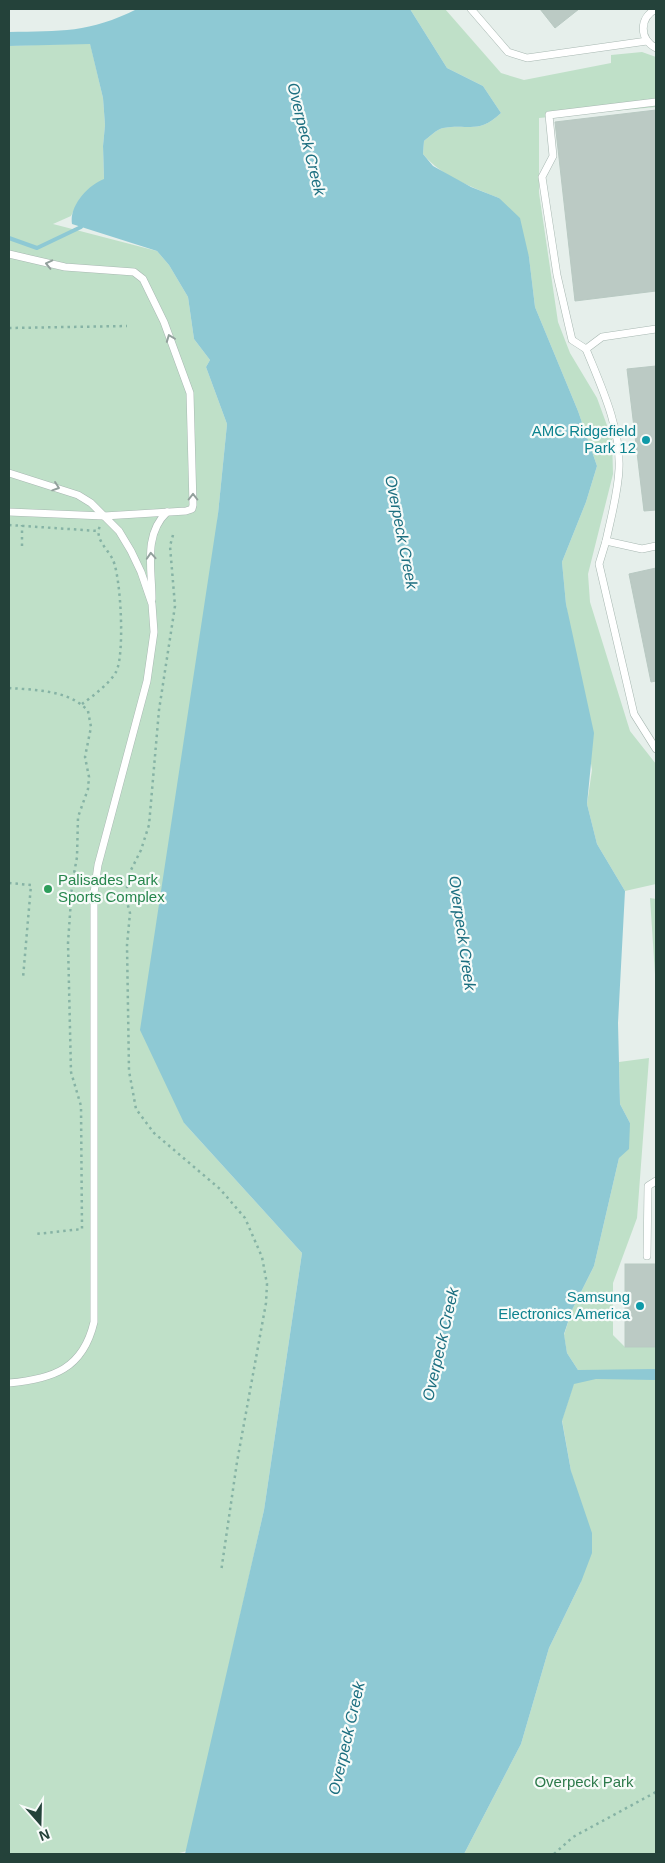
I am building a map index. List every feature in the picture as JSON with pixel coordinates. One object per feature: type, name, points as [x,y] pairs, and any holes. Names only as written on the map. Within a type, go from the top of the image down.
[{"type":"lane","points":[[471,9],[508,52],[527,58],[647,40]]},
{"type":"lane","points":[[656,9],[648,15],[644,23],[643,33],[647,40],[656,48]]},
{"type":"lane","points":[[656,102],[549,115],[553,156],[542,178],[551,239],[572,340],[586,349],[603,392],[614,430],[619,466],[616,497],[599,564],[634,714],[656,749]]},
{"type":"lane","points":[[9,254],[66,267],[134,272],[143,279],[164,322],[186,379],[192,409],[193,507],[186,511],[104,516],[9,512]]},
{"type":"lane","points":[[586,349],[602,337],[656,329]]},
{"type":"lane","points":[[9,473],[78,495],[104,516],[119,531],[131,551],[152,604]]},
{"type":"lane","points":[[9,1383],[37,1381],[61,1372],[83,1351],[91,1336],[94,1322],[94,893],[98,865],[147,681],[154,632],[150,544],[158,521],[167,512]]},
{"type":"lane","points":[[606,541],[642,549],[656,546]]},
{"type":"lane","points":[[647,1256],[648,1186],[656,1180]]},
{"type":"path","points":[[9,328],[127,326]]},
{"type":"path","points":[[22,546],[23,513]]},
{"type":"path","points":[[82,704],[117,670],[121,624],[119,588],[113,560],[98,536],[104,516]]},
{"type":"path","points":[[9,525],[98,531]]},
{"type":"path","points":[[173,535],[170,546],[175,606],[159,710],[149,825],[144,843],[128,876],[127,886],[127,902],[130,913],[127,945],[129,1071],[136,1109],[154,1133],[214,1184],[245,1218],[262,1257],[267,1284],[266,1303],[237,1462],[221,1572]]},
{"type":"path","points":[[9,688],[42,691],[82,704],[88,711],[91,727],[85,757],[89,777],[88,789],[78,818],[77,858],[72,885],[68,943],[71,1072],[81,1106],[82,1229],[36,1234]]},
{"type":"path","points":[[9,883],[31,885],[23,978]]},
{"type":"path","points":[[554,1854],[573,1837],[656,1792]]},
{"type":"green space","points":[[410,9],[445,9],[501,73],[524,80],[611,63],[611,55],[642,52],[656,57],[656,107],[539,118],[539,193],[558,322],[570,353],[597,398],[612,439],[613,474],[588,574],[590,602],[630,731],[656,764],[656,884],[625,891],[597,844],[587,804],[592,770],[566,604],[562,562],[586,502],[597,466],[578,411],[535,307],[529,257],[499,198],[448,175],[423,154],[424,141],[438,130],[452,127],[479,126],[493,120],[501,113],[483,86],[447,68]]},
{"type":"green space","points":[[90,43],[103,98],[105,125],[103,146],[104,180],[80,198],[71,216],[53,224],[157,251],[169,265],[188,297],[194,339],[210,360],[206,367],[227,424],[218,514],[184,1123],[302,1253],[264,1510],[187,1851],[175,1854],[9,1854],[9,46]]},
{"type":"green space","points":[[650,898],[656,899],[656,989]]},
{"type":"green space","name":"Overpeck Park","points":[[649,1058],[637,1218],[613,1283],[613,1335],[625,1347],[656,1347],[656,1854],[464,1854],[521,1744],[549,1648],[581,1582],[571,1471],[562,1420],[578,1370],[567,1353],[564,1335],[572,1310],[594,1266],[619,1158],[630,1123],[620,1104],[619,1062]]},
{"type":"water","name":"Overpeck Creek","points":[[137,9],[410,9],[447,68],[483,86],[501,113],[493,120],[479,126],[452,127],[438,130],[424,141],[423,154],[433,166],[471,187],[499,198],[520,218],[529,257],[535,307],[578,411],[597,466],[586,502],[562,562],[566,604],[594,733],[587,804],[597,844],[625,891],[618,1023],[620,1104],[630,1123],[629,1149],[619,1158],[594,1266],[572,1310],[564,1334],[567,1353],[578,1370],[656,1369],[656,1380],[596,1379],[574,1384],[562,1421],[571,1471],[592,1533],[592,1553],[581,1582],[549,1648],[521,1744],[464,1854],[185,1854],[264,1510],[302,1253],[184,1123],[140,1030],[218,514],[227,424],[206,367],[210,360],[194,339],[188,297],[169,265],[157,251],[72,224],[73,210],[81,197],[92,186],[104,179],[103,146],[105,125],[103,98],[90,44],[9,46],[9,32],[60,31],[89,27],[120,17]]},
{"type":"building","points":[[540,9],[579,9],[555,28]]},
{"type":"building","points":[[656,110],[656,291],[575,301],[555,122]]},
{"type":"building","name":"AMC Ridgefield Park 12","points":[[656,366],[656,510],[644,511],[627,369]]},
{"type":"building","points":[[656,568],[656,681],[651,682],[629,574]]},
{"type":"building","name":"Samsung Electronics America","points":[[625,1264],[656,1264],[656,1347],[625,1347]]},
{"type":"waterway","points":[[9,238],[37,248],[81,227]]},
{"type":"place","name":"AMC Ridgefield Park 12","points":[[646,440]]},
{"type":"place","name":"Palisades Park Sports Complex","points":[[48,889]]},
{"type":"place","name":"Samsung Electronics America","points":[[640,1306]]}]
